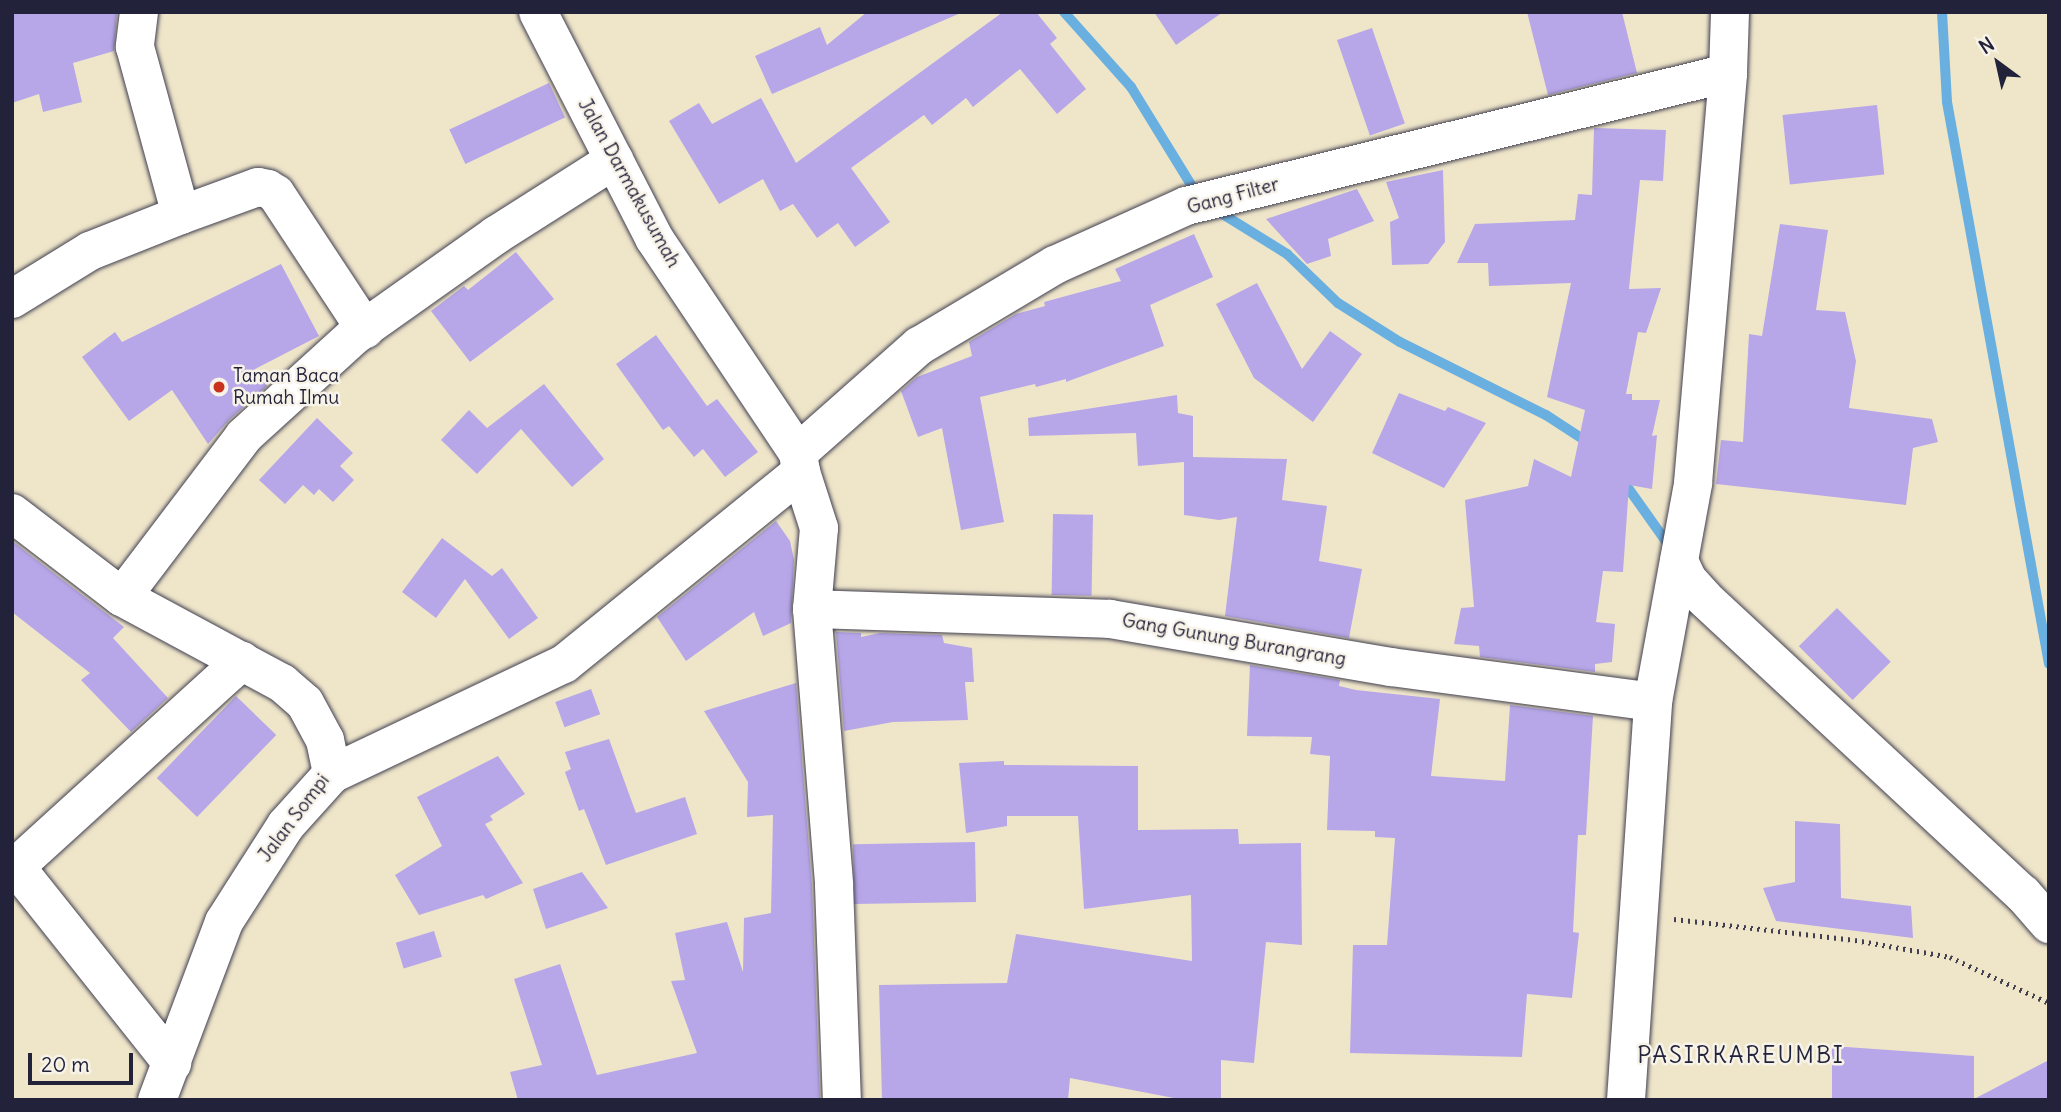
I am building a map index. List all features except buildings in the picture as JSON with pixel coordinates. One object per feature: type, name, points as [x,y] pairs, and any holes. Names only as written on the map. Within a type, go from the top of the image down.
[{"type":"street","points":[[139,12],[135,47],[181,215]]},
{"type":"street","name":"Jalan Darmakusumah","points":[[538,12],[654,238],[800,462],[819,528],[812,609],[834,885],[842,1100]]},
{"type":"street","points":[[1626,1100],[1653,702],[1693,484],[1728,73],[1730,12]]},
{"type":"street","name":"Gang Filter","points":[[331,774],[564,664],[800,462],[919,346],[1055,265],[1186,206],[1728,73]]},
{"type":"street","points":[[121,597],[244,436],[365,329],[496,235],[614,160]]},
{"type":"street","points":[[12,299],[90,251],[258,187],[268,188],[276,194],[365,329]]},
{"type":"street","name":"Jalan Sompi","points":[[12,513],[121,597],[282,683],[305,703],[325,740],[331,774],[286,825],[224,922],[158,1100]]},
{"type":"street","points":[[1679,561],[1688,580],[1704,598],[2023,894],[2049,924]]},
{"type":"street","name":"Gang Gunung Burangrang","points":[[812,609],[1110,619],[1391,667],[1653,702]]},
{"type":"street","points":[[172,1063],[14,868],[242,661]]},
{"type":"path","points":[[1638,914],[1855,940],[1950,957],[2049,1003]]},
{"type":"waterway","points":[[1064,12],[1131,87],[1198,196]]},
{"type":"waterway","points":[[1942,12],[1947,102],[2049,664]]},
{"type":"waterway","points":[[1216,210],[1287,254],[1338,303],[1400,342],[1546,415],[1589,443]]},
{"type":"waterway","points":[[1621,478],[1670,547]]},
{"type":"place","name":"Taman Baca Rumah Ilmu","points":[[219,387]]},
{"type":"district","name":"PASIRKAREUMBI","points":[[1741,1055]]}]
